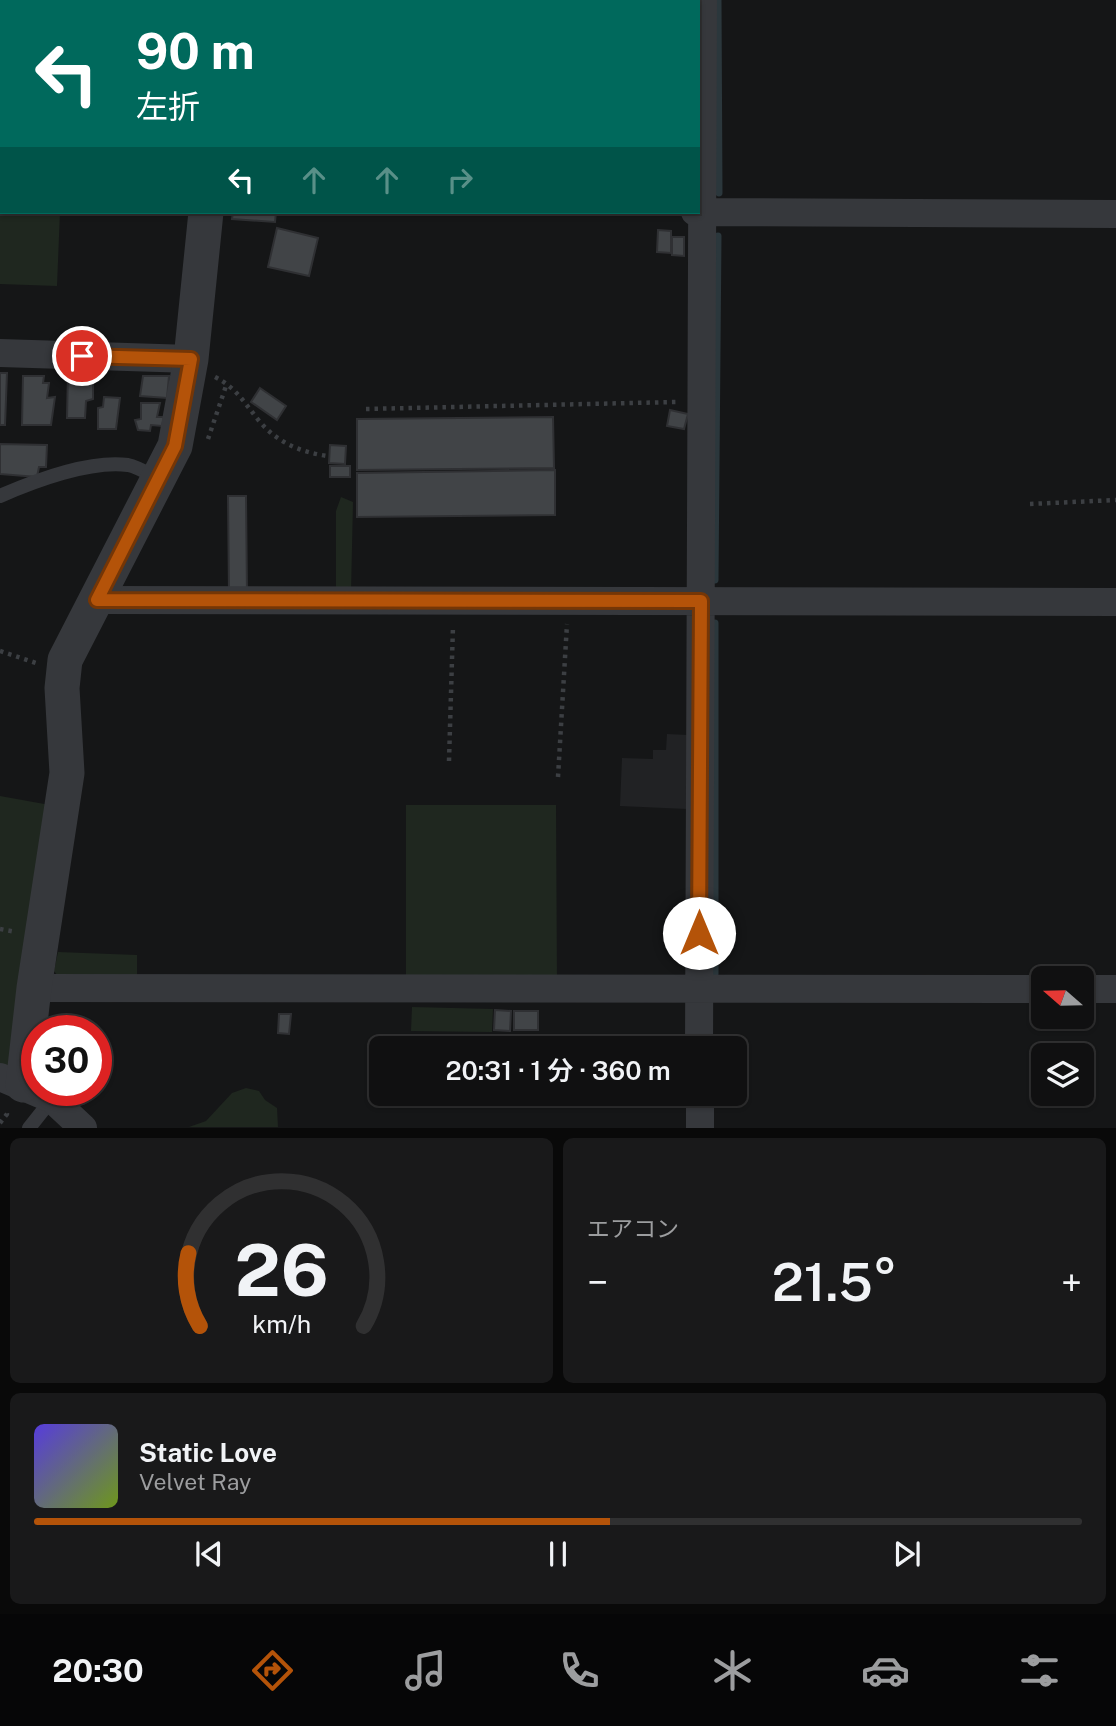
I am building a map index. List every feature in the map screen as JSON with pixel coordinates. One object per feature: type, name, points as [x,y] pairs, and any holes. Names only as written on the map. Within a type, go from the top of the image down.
[{"type":"street","points":[[700,159],[703,0]]},
{"type":"street","points":[[700,212],[1116,214]]},
{"type":"street","points":[[32,1015],[67,773],[63,671],[75,639],[175,446],[191,359],[206,214]]},
{"type":"street","points":[[699,214],[702,401],[699,1036]]},
{"type":"street","points":[[0,353],[191,359]]},
{"type":"street","points":[[97,600],[1116,602]]},
{"type":"street","points":[[34,988],[1031,989]]},
{"type":"street","points":[[1094,989],[1116,989]]},
{"type":"street","points":[[52,1106],[83,1128]]},
{"type":"street","points":[[700,1106],[700,1128]]},
{"type":"lane","points":[[0,496],[29,484],[99,467],[129,465],[160,479]]},
{"type":"lane","points":[[27,1106],[29,1128]]},
{"type":"path","points":[[191,359],[227,383],[278,439],[303,453],[327,456]]},
{"type":"path","points":[[207,442],[227,383]]},
{"type":"path","points":[[366,410],[702,401]]},
{"type":"path","points":[[1030,505],[1116,500]]},
{"type":"path","points":[[450,761],[453,601]]},
{"type":"path","points":[[558,777],[568,601]]},
{"type":"path","points":[[0,651],[63,671]]},
{"type":"shaded area","points":[[0,214],[60,214],[57,286],[0,284]]},
{"type":"shaded area","points":[[341,497],[353,502],[351,593],[336,594],[336,511]]},
{"type":"shaded area","points":[[667,734],[688,735],[687,809],[620,806],[622,758],[653,759],[653,750],[666,750]]},
{"type":"shaded area","points":[[0,796],[50,805],[11,1074],[0,1071]]},
{"type":"shaded area","points":[[406,805],[556,805],[557,985],[406,982]]},
{"type":"shaded area","points":[[58,952],[137,955],[137,983],[61,980],[54,971]]},
{"type":"shaded area","points":[[412,1007],[493,1009],[492,1032],[411,1031]]},
{"type":"shaded area","points":[[246,1088],[259,1091],[265,1100],[277,1108],[278,1127],[189,1127],[206,1121],[232,1093]]},
{"type":"building","points":[[233,214],[276,214],[275,222],[232,219]]},
{"type":"building","points":[[277,228],[318,238],[309,276],[268,267]]},
{"type":"building","points":[[658,230],[671,231],[671,253],[657,252]]},
{"type":"building","points":[[672,237],[684,237],[684,256],[672,255]]},
{"type":"building","points":[[68,372],[93,374],[93,399],[86,401],[85,418],[67,418]]},
{"type":"building","points":[[0,373],[7,373],[5,425],[0,425]]},
{"type":"building","points":[[23,376],[44,376],[43,383],[49,383],[47,398],[55,397],[51,425],[22,425]]},
{"type":"building","points":[[143,376],[169,376],[167,398],[140,396]]},
{"type":"building","points":[[260,388],[286,406],[277,420],[251,402]]},
{"type":"building","points":[[104,397],[120,398],[116,429],[98,429],[98,408],[103,407]]},
{"type":"building","points":[[141,403],[160,403],[157,417],[164,417],[162,426],[151,425],[150,431],[138,430],[135,420],[141,419]]},
{"type":"building","points":[[670,410],[688,414],[684,429],[667,426]]},
{"type":"building","points":[[553,417],[554,468],[357,470],[357,419]]},
{"type":"building","points":[[0,444],[47,445],[46,467],[39,467],[37,477],[0,474]]},
{"type":"building","points":[[330,445],[346,446],[345,464],[329,463]]},
{"type":"building","points":[[330,466],[350,466],[350,477],[330,477]]},
{"type":"building","points":[[555,470],[555,515],[357,517],[357,473]]},
{"type":"building","points":[[228,496],[246,496],[247,594],[229,594]]},
{"type":"building","points":[[495,1010],[511,1011],[510,1031],[494,1030]]},
{"type":"building","points":[[514,1011],[538,1011],[538,1030],[514,1030]]},
{"type":"building","points":[[279,1014],[291,1014],[289,1034],[278,1033]]},
{"type":"waterway","points":[[718,0],[719,193]]},
{"type":"waterway","points":[[715,580],[718,236]]},
{"type":"waterway","points":[[715,623],[715,974]]},
{"type":"route","points":[[82,356],[191,359],[184,409],[175,446],[97,600],[701,601],[699,933]]}]
